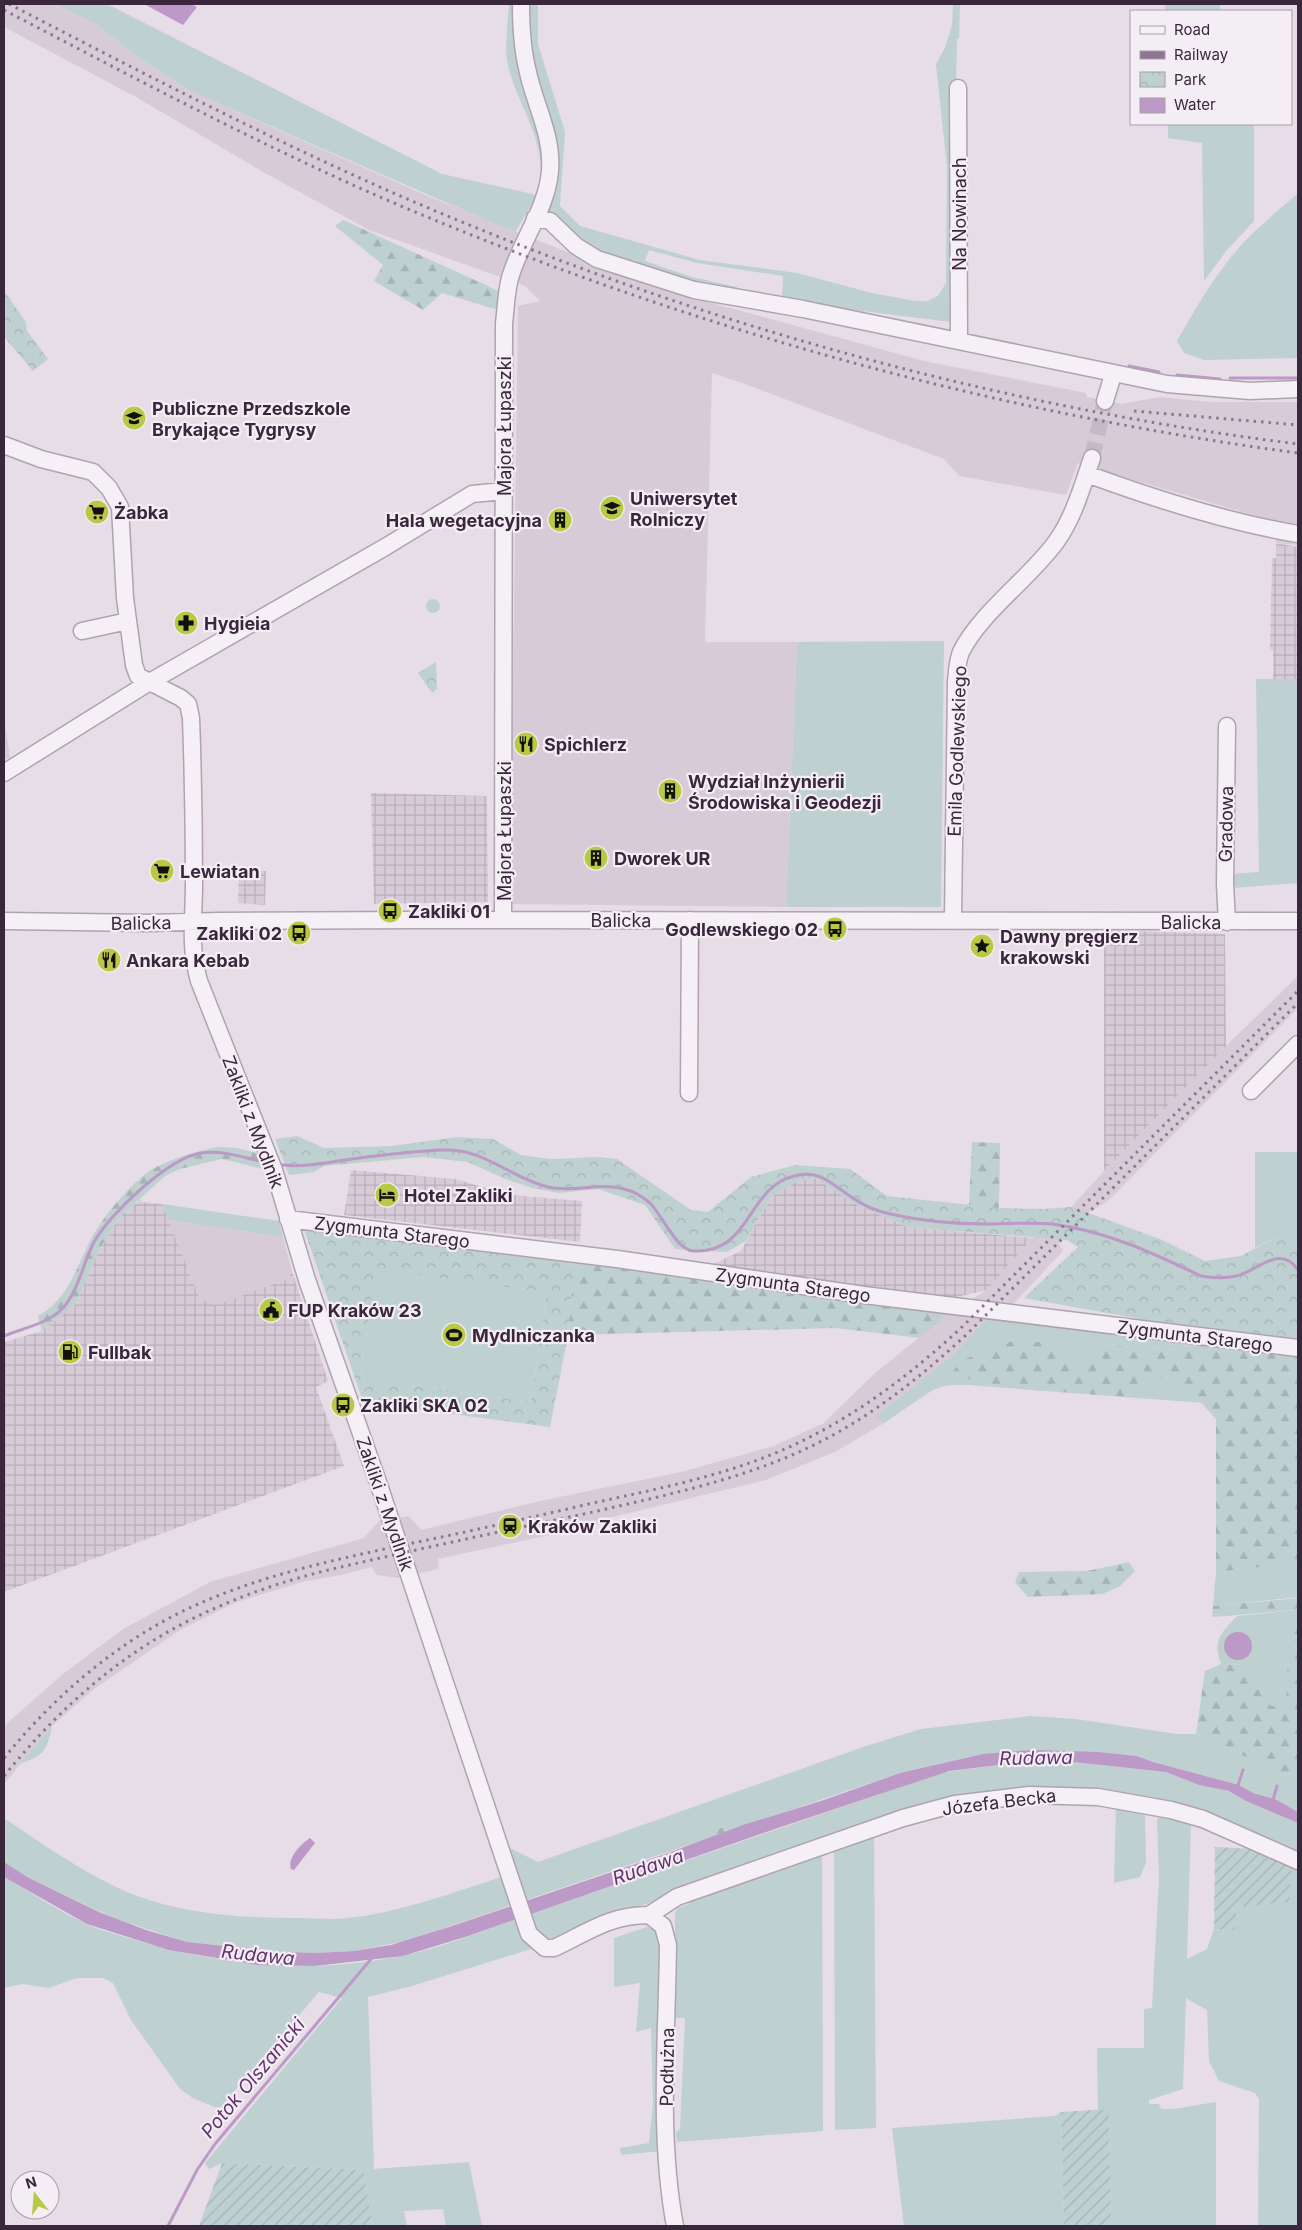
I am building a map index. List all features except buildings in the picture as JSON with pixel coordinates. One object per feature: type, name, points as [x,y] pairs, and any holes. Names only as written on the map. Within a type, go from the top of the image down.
[{"type":"street","name":"Majora Łupaszki","points":[[503,920],[504,323],[510,278],[535,218],[550,173],[550,143],[527,69],[522,44],[521,4]]},
{"type":"street","name":"Na Nowinach","points":[[958,88],[959,340]]},
{"type":"street","points":[[535,218],[550,221],[576,246],[597,259],[670,284],[959,340],[1113,375],[1167,384],[1250,391],[1298,389]]},
{"type":"street","points":[[1105,401],[1113,375]]},
{"type":"street","points":[[4,445],[41,459],[93,472],[108,488],[120,507],[128,621],[134,665],[138,676],[148,683]]},
{"type":"street","name":"Emila Godlewskiego","points":[[953,920],[956,682],[961,653],[988,617],[1041,562],[1057,540],[1075,509],[1092,458]]},
{"type":"street","points":[[1087,474],[1174,504],[1273,530],[1298,534]]},
{"type":"street","points":[[4,773],[148,683],[387,546],[472,494],[504,491]]},
{"type":"street","points":[[82,631],[128,621]]},
{"type":"street","name":"Zakliki z Mydlnik","points":[[148,683],[181,698],[188,704],[191,718],[194,783],[192,952],[199,981],[272,1165],[288,1219],[529,1934],[544,1948],[554,1948],[605,1921],[631,1915],[649,1915]]},
{"type":"street","name":"Gradowa","points":[[1227,726],[1225,884],[1227,922]]},
{"type":"street","name":"Balicka","points":[[4,921],[61,923],[503,920],[1298,921]]},
{"type":"street","points":[[689,1093],[690,920]]},
{"type":"street","points":[[1251,1091],[1298,1044]]},
{"type":"street","name":"Zygmunta Starego","points":[[288,1219],[617,1259],[864,1295],[1298,1348]]},
{"type":"street","name":"Józefa Becka","points":[[649,1915],[677,1897],[903,1818],[955,1804],[1029,1795],[1098,1796],[1171,1810],[1203,1819],[1298,1861]]},
{"type":"street","name":"Podłużna","points":[[649,1915],[663,1926],[668,1945],[666,2099],[668,2156],[675,2226]]},
{"type":"shaded area","points":[[4,4],[55,4],[96,24],[135,55],[188,90],[430,197],[654,287],[924,361],[1086,393],[1087,397],[1121,404],[1160,397],[1210,402],[1298,402],[1298,545],[1276,543],[1276,522],[1100,470],[1096,462],[1084,459],[1077,465],[1066,495],[959,476],[944,459],[712,373],[705,642],[797,642],[786,907],[510,904],[518,306],[540,301],[525,286],[369,230],[265,173],[136,97],[4,27]]},
{"type":"shaded area","points":[[1276,543],[1298,547],[1298,679],[1273,679],[1273,651],[1270,648],[1272,558],[1276,558]]},
{"type":"shaded area","points":[[4,716],[10,758],[4,759]]},
{"type":"shaded area","points":[[371,793],[487,796],[488,902],[374,904]]},
{"type":"shaded area","points":[[239,871],[266,871],[265,905],[238,903]]},
{"type":"shaded area","points":[[1104,930],[1225,934],[1226,1046],[1104,1171]]},
{"type":"shaded area","points":[[1298,976],[1298,1008],[1108,1201],[1091,1211],[1059,1243],[1063,1251],[933,1390],[884,1423],[837,1451],[766,1480],[600,1520],[601,1524],[438,1559],[439,1569],[398,1578],[376,1575],[372,1567],[306,1581],[237,1602],[180,1630],[94,1689],[52,1726],[4,1784],[4,1726],[63,1674],[123,1629],[210,1582],[364,1538],[379,1521],[409,1516],[421,1530],[540,1501],[681,1472],[774,1446],[824,1423],[874,1374],[948,1314],[987,1290],[1032,1238],[1047,1234],[1104,1171],[1226,1046]]},
{"type":"shaded area","points":[[351,1170],[455,1179],[510,1195],[582,1201],[580,1242],[344,1215]]},
{"type":"shaded area","points":[[815,1178],[855,1204],[908,1227],[1032,1238],[987,1290],[939,1301],[707,1267],[741,1251],[771,1197],[797,1181]]},
{"type":"shaded area","points":[[141,1199],[142,1202],[162,1204],[200,1299],[216,1305],[288,1279],[292,1271],[328,1381],[316,1387],[344,1466],[4,1592],[4,1342],[42,1331],[75,1305],[100,1248],[120,1217]]},
{"type":"shaded area","points":[[168,1220],[283,1237],[292,1271],[288,1279],[216,1306],[200,1299]]},
{"type":"green space","points":[[55,4],[107,4],[442,174],[537,195],[516,231],[500,226],[188,90],[135,55],[96,24]]},
{"type":"green space","points":[[509,4],[517,4],[543,132],[545,173],[541,172],[537,143],[508,65],[506,43]]},
{"type":"green space","points":[[526,4],[538,4],[538,44],[565,132],[560,206],[580,226],[700,260],[797,273],[872,293],[915,301],[927,301],[938,296],[946,283],[947,167],[936,64],[945,48],[952,25],[953,4],[960,4],[959,39],[957,39],[951,322],[782,301],[783,276],[697,263],[649,250],[645,261],[692,277],[737,287],[735,295],[605,259],[558,226],[548,212],[546,204],[555,177],[534,79]]},
{"type":"green space","points":[[1165,4],[1220,4],[1220,10],[1165,10]]},
{"type":"green space","points":[[1168,125],[1254,125],[1254,221],[1227,250],[1204,281],[1202,143],[1168,138]]},
{"type":"green space","points":[[1298,193],[1298,358],[1204,360],[1184,353],[1177,341],[1217,275],[1247,239]]},
{"type":"green space","points":[[343,220],[501,292],[498,310],[442,293],[423,310],[374,281],[383,265],[335,226]]},
{"type":"green space","points":[[4,291],[26,322],[27,331],[48,359],[33,371],[5,338]]},
{"type":"green space","points":[[430,599],[436,599],[440,606],[436,613],[430,613],[426,609],[426,603]]},
{"type":"green space","points":[[944,641],[941,907],[786,907],[797,642]]},
{"type":"green space","points":[[436,662],[437,689],[432,693],[418,673]]},
{"type":"green space","points":[[1256,679],[1298,679],[1298,883],[1233,888],[1231,874],[1259,872]]},
{"type":"green space","points":[[297,1136],[324,1148],[392,1146],[457,1137],[493,1139],[521,1155],[551,1159],[599,1157],[617,1159],[691,1210],[708,1212],[751,1177],[795,1165],[850,1169],[887,1196],[999,1208],[1041,1209],[1072,1207],[1160,1239],[1205,1261],[1241,1256],[1273,1239],[1286,1237],[1298,1245],[1298,1343],[1179,1326],[1024,1298],[1078,1247],[1067,1240],[908,1227],[855,1204],[815,1178],[797,1181],[771,1197],[746,1241],[727,1252],[675,1249],[645,1205],[598,1189],[559,1193],[532,1188],[503,1178],[468,1162],[423,1157],[324,1166],[314,1172],[289,1175],[275,1139]]},
{"type":"green space","points":[[972,1142],[1000,1143],[999,1208],[969,1205]]},
{"type":"green space","points":[[218,1147],[236,1148],[261,1154],[267,1170],[222,1159],[180,1169],[165,1176],[120,1217],[100,1248],[75,1305],[42,1331],[38,1316],[48,1310],[63,1294],[99,1226],[127,1191],[150,1171],[169,1161]]},
{"type":"green space","points":[[1255,1152],[1298,1152],[1298,1245],[1286,1239],[1276,1238],[1255,1248]]},
{"type":"green space","points":[[162,1204],[279,1221],[283,1237],[168,1220]]},
{"type":"green space","points":[[303,1226],[574,1261],[568,1335],[550,1427],[363,1402]],"holes":[[[376,1269],[547,1293],[531,1402],[360,1378]]]},
{"type":"green space","points":[[574,1261],[948,1314],[920,1338],[835,1328],[568,1335]]},
{"type":"green space","name":"Mydlniczanka","points":[[376,1268],[547,1293],[531,1402],[360,1378]]},
{"type":"green space","points":[[989,1317],[1194,1340],[1179,1350],[1107,1345],[1080,1364],[1043,1342],[952,1374],[995,1387],[964,1385],[940,1387],[920,1397],[884,1423],[876,1416],[953,1355]]},
{"type":"green space","points":[[1194,1340],[1298,1352],[1298,1563],[1216,1572],[1216,1419],[1178,1377],[1149,1378],[1124,1397],[995,1387],[951,1374],[962,1360],[1010,1342],[1043,1342],[1080,1364],[1107,1345],[1179,1350]]},
{"type":"green space","points":[[1178,1377],[1204,1403],[1124,1397],[1149,1378]]},
{"type":"green space","points":[[1129,1562],[1135,1571],[1119,1587],[1102,1594],[1028,1597],[1015,1582],[1019,1572],[1087,1571]]},
{"type":"green space","points":[[1298,1563],[1298,1597],[1213,1606],[1216,1572]]},
{"type":"green space","points":[[1298,1598],[1298,1610],[1212,1617],[1213,1606]]},
{"type":"green space","points":[[1298,1610],[1298,1627],[1289,1628],[1287,1706],[1271,1706],[1262,1685],[1247,1665],[1221,1664],[1217,1649],[1218,1643],[1226,1627],[1237,1616]]},
{"type":"green space","points":[[1289,1627],[1298,1627],[1298,1781],[1196,1734],[1205,1671],[1221,1664],[1247,1665],[1262,1685],[1271,1706],[1286,1706]]},
{"type":"green space","points":[[1030,1716],[1076,1719],[1177,1734],[1196,1734],[1298,1781],[1298,1812],[1275,1799],[1253,1793],[1239,1785],[1137,1756],[1098,1752],[983,1754],[900,1773],[523,1901],[508,1847],[538,1862],[866,1746],[921,1729]]},
{"type":"green space","points":[[52,1726],[43,1751],[34,1758],[19,1764]]},
{"type":"green space","points":[[1033,1761],[1064,1761],[1166,1772],[1199,1785],[1229,1791],[1246,1801],[1298,1823],[1298,1858],[1153,1803],[966,1801],[670,1896],[593,1922],[554,1938],[546,1939],[539,1937],[528,1915],[944,1772]]},
{"type":"green space","points":[[1116,1805],[1138,1809],[1145,1815],[1146,1863],[1140,1877],[1114,1883]]},
{"type":"green space","points":[[1162,1816],[1191,1822],[1187,1959],[1207,1949],[1214,1929],[1235,1930],[1237,1907],[1292,1865],[1298,1868],[1298,2226],[1258,2226],[1259,2099],[1255,2093],[1219,2081],[1209,2061],[1207,2010],[1186,1998],[1183,2089],[1149,2100],[1149,2104],[1159,2104],[1161,2109],[1173,2109],[1216,2102],[1216,2226],[1111,2226],[1109,2109],[1098,2110],[1097,2048],[1144,2048],[1144,2009],[1152,2008],[1159,1879],[1157,1819]]},
{"type":"green space","points":[[4,1818],[96,1877],[133,1894],[180,1908],[253,1917],[348,1918],[408,1906],[505,1876],[515,1904],[406,1941],[354,1951],[315,1953],[238,1949],[187,1942],[113,1918],[29,1878],[4,1862]]},
{"type":"green space","points":[[744,1820],[747,1824],[700,1841],[700,1835]]},
{"type":"green space","points":[[874,1834],[876,2128],[835,2130],[834,1847]]},
{"type":"green space","points":[[1215,1847],[1254,1849],[1292,1865],[1289,1902],[1237,1907],[1235,1930],[1214,1929]]},
{"type":"green space","points":[[822,1852],[823,2131],[677,2142],[676,2132],[680,2129],[685,2018],[674,2018],[675,1913],[678,1908],[689,1904],[690,1899]]},
{"type":"green space","points":[[4,1877],[67,1914],[101,1930],[171,1950],[269,1965],[335,1965],[401,1956],[446,1944],[519,1918],[531,1949],[412,1986],[368,1997],[374,2169],[469,2162],[482,2226],[446,2226],[443,2209],[404,2211],[407,2226],[373,2226],[363,2170],[222,2163],[209,2169],[205,2163],[342,1998],[319,1992],[219,2109],[193,2098],[180,2089],[131,2020],[113,1983],[103,1978],[77,1978],[49,1988],[23,1984],[4,1988]]},
{"type":"green space","points":[[647,1927],[657,1931],[662,1977],[661,2151],[621,2155],[620,2148],[649,2143],[653,2103],[651,2028],[636,2032],[640,1983],[614,1987],[614,1938]]},
{"type":"green space","points":[[1109,2109],[1111,2226],[1064,2226],[1061,2112]]},
{"type":"green space","points":[[1061,2112],[1064,2226],[904,2226],[892,2128],[1055,2116]]},
{"type":"green space","points":[[222,2163],[363,2170],[373,2226],[199,2226]]},
{"type":"water","points":[[144,4],[191,4],[197,7],[183,25]]},
{"type":"water","points":[[1238,1632],[1248,1636],[1252,1646],[1248,1656],[1238,1660],[1228,1656],[1224,1646],[1228,1636]]},
{"type":"water","name":"Rudawa","points":[[1033,1750],[1098,1752],[1137,1756],[1239,1785],[1253,1793],[1275,1799],[1298,1812],[1298,1823],[1246,1801],[1229,1791],[1199,1785],[1166,1772],[1064,1761],[1033,1761],[949,1771],[775,1829],[468,1936],[403,1956],[314,1966],[259,1965],[169,1950],[87,1924],[4,1877],[4,1862],[29,1878],[101,1913],[146,1930],[187,1942],[268,1951],[315,1953],[354,1951],[391,1945],[449,1927],[668,1853],[743,1825],[824,1800],[900,1773],[983,1754]]},
{"type":"water","points":[[310,1838],[315,1843],[294,1870],[291,1869],[290,1865],[293,1856]]},
{"type":"waterway","points":[[1129,366],[1159,372]]},
{"type":"waterway","points":[[1177,375],[1220,379]]},
{"type":"waterway","points":[[1230,378],[1298,378]]},
{"type":"waterway","points":[[276,1164],[295,1166],[409,1152],[458,1151],[484,1158],[535,1183],[548,1187],[557,1189],[615,1187],[631,1191],[650,1203],[676,1239],[682,1245],[694,1251],[713,1249],[727,1242],[748,1219],[766,1193],[778,1183],[803,1174],[819,1176],[862,1203],[885,1213],[914,1219],[950,1223],[1044,1223],[1072,1227],[1129,1244],[1201,1276],[1218,1278],[1236,1276],[1276,1259],[1284,1259],[1291,1262],[1298,1270]]},
{"type":"waterway","points":[[4,1336],[42,1322],[62,1309],[68,1302],[89,1252],[101,1232],[141,1189],[173,1165],[188,1157],[210,1152],[226,1153],[265,1162]]},
{"type":"waterway","points":[[1237,1788],[1243,1770]]},
{"type":"waterway","points":[[1273,1800],[1277,1786]]},
{"type":"waterway","name":"Potok Olszanicki","points":[[168,2226],[197,2170],[215,2144],[371,1959]]},
{"type":"tunnel","points":[[1092,458],[1105,401]]},
{"type":"railway","points":[[9,4],[205,104],[354,175],[512,242],[621,283],[731,319],[843,352],[956,382],[1069,407],[1183,428],[1298,444]]},
{"type":"railway","points":[[4,10],[201,112],[350,184],[509,250],[619,290],[729,327],[841,360],[954,389],[1068,414],[1183,436],[1298,453]]},
{"type":"railway","points":[[1134,411],[1298,425]]},
{"type":"railway","points":[[4,1758],[39,1718],[77,1682],[117,1650],[162,1622],[191,1607],[251,1584],[313,1566],[644,1492],[707,1476],[768,1456],[846,1417],[893,1385],[960,1329],[1298,991]]},
{"type":"railway","points":[[4,1776],[38,1737],[73,1702],[108,1672],[146,1645],[185,1622],[228,1603],[274,1586],[324,1571],[655,1498],[716,1482],[776,1462],[851,1425],[903,1389],[966,1335],[1298,1003]]},
{"type":"place","name":"Publiczne Przedszkole Brykające Tygrysy","points":[[134,418]]},
{"type":"place","name":"Uniwersytet Rolniczy","points":[[612,508]]},
{"type":"place","name":"Żabka","points":[[97,512]]},
{"type":"place","name":"Hala wegetacyjna","points":[[560,520]]},
{"type":"place","name":"Hygieia","points":[[186,623]]},
{"type":"place","name":"Spichlerz","points":[[526,744]]},
{"type":"place","name":"Wydział Inżynierii Środowiska i Geodezji","points":[[670,791]]},
{"type":"place","name":"Dworek UR","points":[[596,858]]},
{"type":"place","name":"Lewiatan","points":[[162,871]]},
{"type":"place","name":"Zakliki 01","points":[[390,911]]},
{"type":"place","name":"Godlewskiego 02","points":[[835,929]]},
{"type":"place","name":"Zakliki 02","points":[[299,933]]},
{"type":"place","name":"Dawny pręgierz krakowski","points":[[982,946]]},
{"type":"place","name":"Ankara Kebab","points":[[109,960]]},
{"type":"place","name":"Hotel Zakliki","points":[[387,1195]]},
{"type":"place","name":"FUP Kraków 23","points":[[271,1310]]},
{"type":"place","name":"Mydlniczanka","points":[[454,1335]]},
{"type":"place","name":"Fullbak","points":[[70,1352]]},
{"type":"place","name":"Zakliki SKA 02","points":[[343,1405]]},
{"type":"place","name":"Kraków Zakliki","points":[[510,1526]]}]
